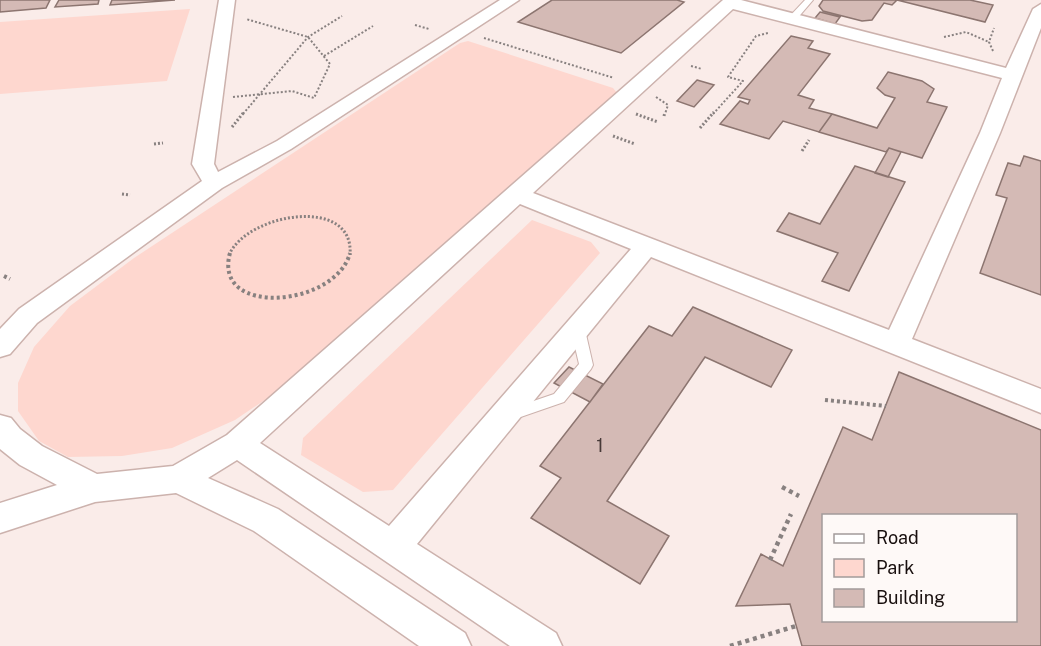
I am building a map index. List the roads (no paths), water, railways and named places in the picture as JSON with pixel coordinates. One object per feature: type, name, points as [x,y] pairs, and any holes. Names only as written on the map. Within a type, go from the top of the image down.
[{"type":"street","points":[[0,347],[28,316],[214,183],[284,145],[511,0]]},
{"type":"street","points":[[0,519],[95,488],[178,479],[238,444],[518,195],[731,1],[1012,75]]},
{"type":"street","points":[[214,183],[203,164],[226,6]]},
{"type":"street","points":[[896,344],[990,133],[1012,75],[1036,32],[1041,9]]},
{"type":"street","points":[[518,195],[1041,401]]},
{"type":"street","points":[[392,548],[647,246]]},
{"type":"street","points":[[0,427],[10,442],[41,461],[95,488]]},
{"type":"street","points":[[238,444],[543,646]]},
{"type":"street","points":[[178,479],[266,520],[452,646]]},
{"type":"lane","points":[[786,17],[809,0]]}]
